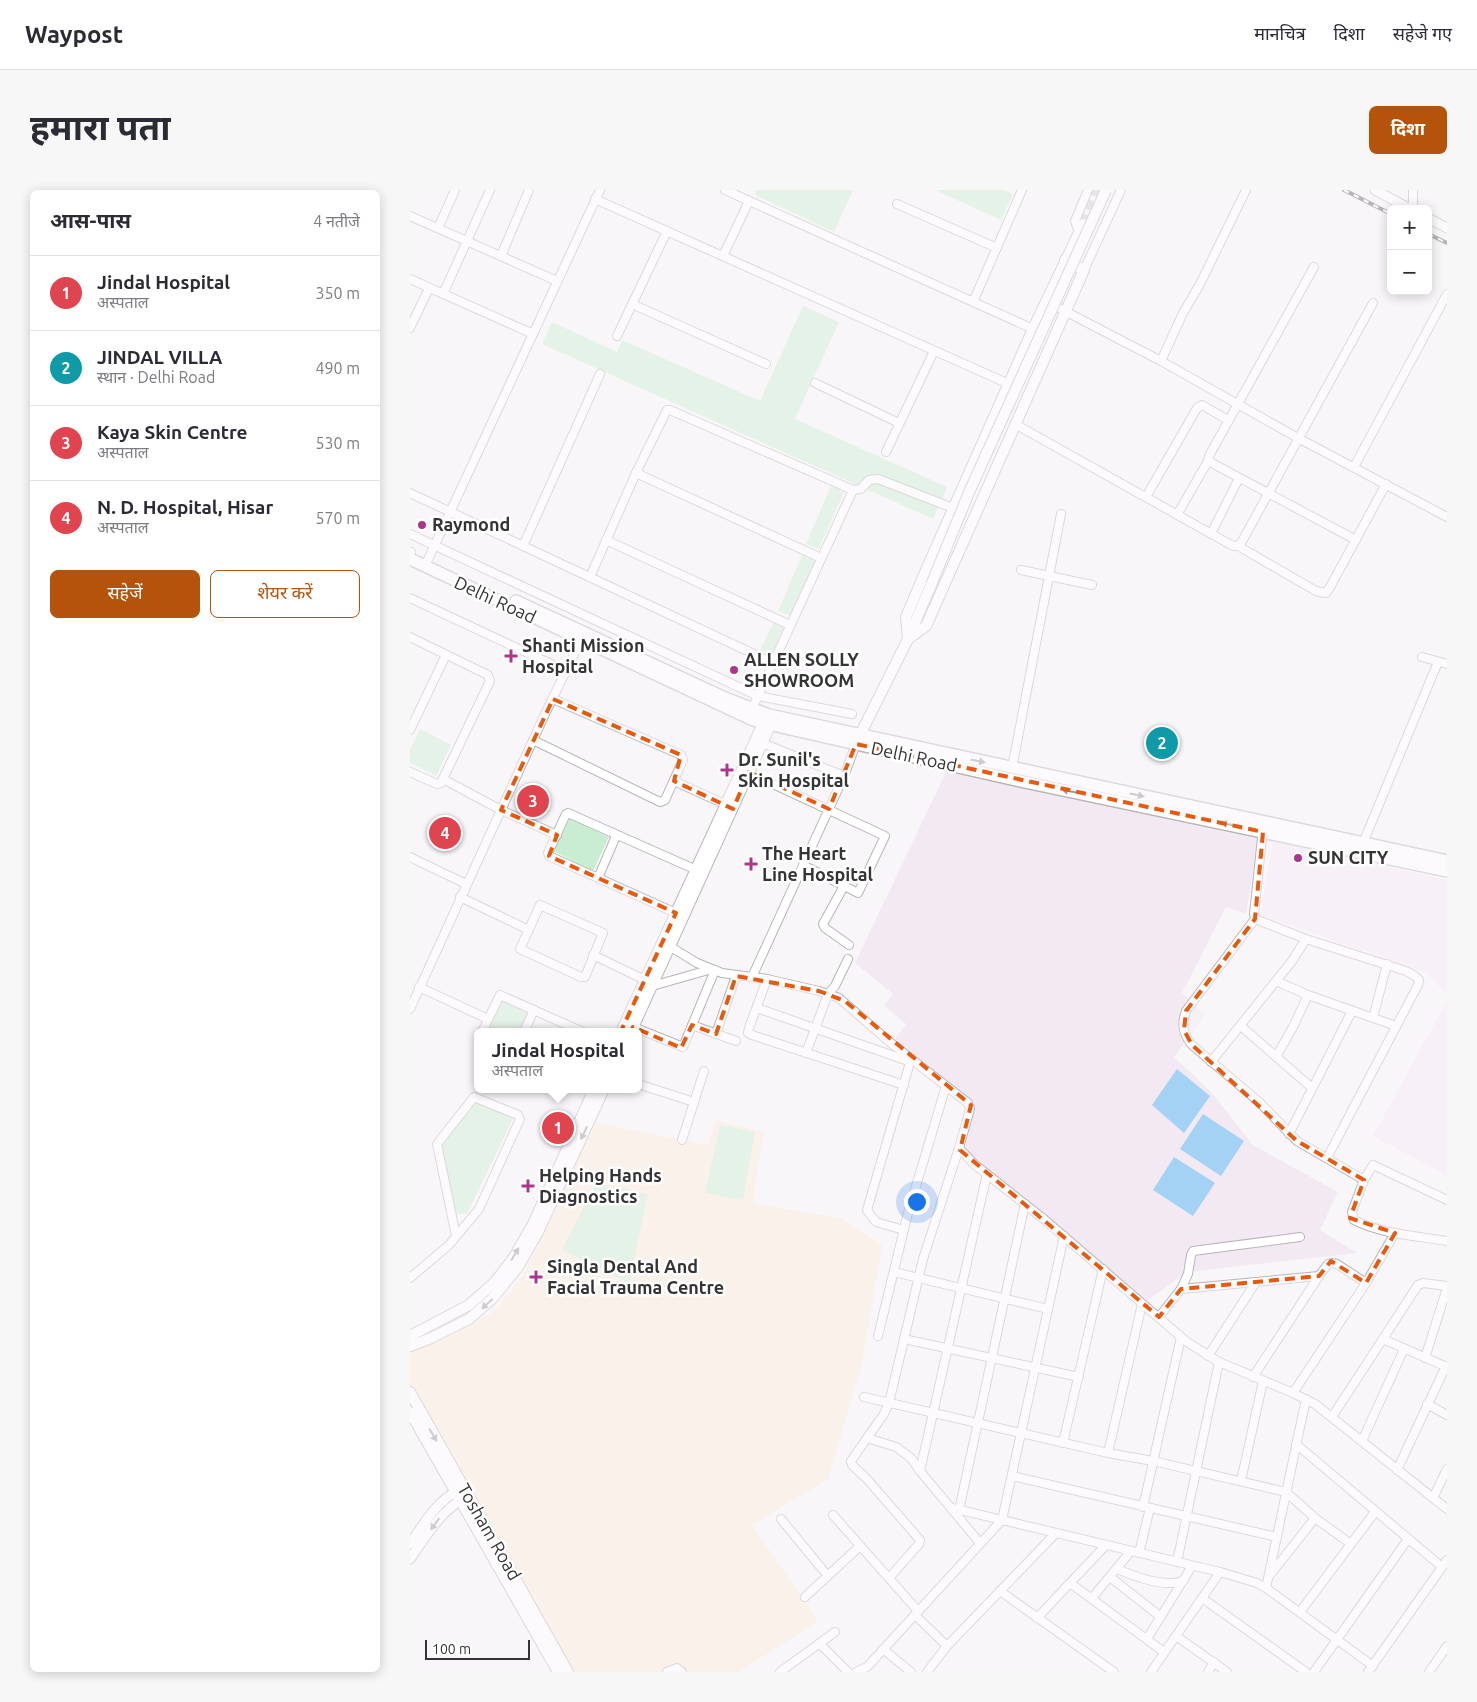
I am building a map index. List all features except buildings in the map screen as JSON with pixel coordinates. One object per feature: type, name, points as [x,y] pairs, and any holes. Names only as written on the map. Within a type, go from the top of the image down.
[{"type":"main road","points":[[858,740],[908,639],[970,490],[1106,190]]},
{"type":"main road","points":[[908,639],[906,617],[1033,330],[1043,317],[1065,260],[1080,228]]},
{"type":"main road","points":[[908,639],[926,626],[1015,424],[1062,310],[1084,270],[1065,260]]},
{"type":"main road","name":"Delhi Road","points":[[410,554],[750,714],[858,740],[1264,827],[1364,843],[1447,861]]},
{"type":"main road","points":[[745,771],[762,743],[768,719]]},
{"type":"main road","points":[[623,1028],[648,983],[768,719]]},
{"type":"main road","name":"Delhi Road","points":[[858,740],[1012,768],[1447,871]]},
{"type":"main road","points":[[666,944],[676,913],[700,872]]},
{"type":"main road","points":[[633,1028],[648,983]]},
{"type":"main road","points":[[411,1338],[469,1305],[495,1282],[514,1257],[533,1224],[594,1093]]},
{"type":"main road","points":[[411,1338],[444,1331],[469,1319],[492,1299],[518,1267],[538,1232],[594,1093]]},
{"type":"main road","points":[[440,1321],[444,1331]]},
{"type":"main road","name":"Tosham Road","points":[[410,1392],[461,1494],[558,1672]]},
{"type":"main road","name":"Tosham Road","points":[[410,1412],[568,1672]]},
{"type":"street","points":[[438,228],[455,190]]},
{"type":"street","points":[[442,294],[490,190]]},
{"type":"street","points":[[501,256],[528,190]]},
{"type":"street","points":[[426,563],[600,190]]},
{"type":"street","points":[[725,190],[1033,330]]},
{"type":"street","points":[[973,302],[1022,190]]},
{"type":"street","points":[[1077,190],[1087,192],[1075,221],[1080,228]]},
{"type":"street","points":[[1084,270],[1121,190]]},
{"type":"street","points":[[1161,361],[1183,313],[1200,284],[1246,190]]},
{"type":"street","points":[[1375,190],[1403,205]]},
{"type":"street","points":[[1411,205],[1413,190]]},
{"type":"street","points":[[595,199],[1009,384]]},
{"type":"street","points":[[723,256],[749,201]]},
{"type":"street","points":[[897,204],[997,248]]},
{"type":"street","points":[[410,216],[557,281]]},
{"type":"street","points":[[1432,220],[1447,228]]},
{"type":"street","points":[[617,336],[667,231]]},
{"type":"street","points":[[1177,515],[1314,268]]},
{"type":"street","points":[[410,279],[533,334]]},
{"type":"street","points":[[410,328],[429,288]]},
{"type":"street","points":[[1354,467],[1447,294]]},
{"type":"street","points":[[1238,546],[1373,303]]},
{"type":"street","points":[[632,304],[766,364]]},
{"type":"street","points":[[1043,317],[1051,306],[1062,310],[1161,361],[1298,438],[1447,516]]},
{"type":"street","points":[[886,452],[934,351]]},
{"type":"street","points":[[523,546],[600,374]]},
{"type":"street","points":[[815,383],[899,423]]},
{"type":"street","points":[[1146,497],[1196,408],[1202,405],[1228,420]]},
{"type":"street","points":[[590,577],[665,411],[670,410],[853,490],[861,489],[873,478],[953,508]]},
{"type":"street","points":[[1015,424],[1233,546],[1238,546],[1316,591],[1326,593],[1386,484]]},
{"type":"street","points":[[1208,462],[1356,540]]},
{"type":"street","points":[[636,473],[821,558]]},
{"type":"street","points":[[1211,534],[1239,478]]},
{"type":"street","points":[[750,714],[853,490]]},
{"type":"street","points":[[410,493],[773,663]]},
{"type":"street","points":[[1012,768],[1061,514]]},
{"type":"street","points":[[410,534],[758,696],[852,714]]},
{"type":"street","points":[[606,540],[790,625]]},
{"type":"street","points":[[1021,570],[1092,585]]},
{"type":"street","points":[[410,598],[566,671]]},
{"type":"street","points":[[410,637],[488,675],[490,681],[441,783],[437,784],[410,772]]},
{"type":"street","points":[[410,1009],[412,1000],[552,698],[583,637]]},
{"type":"street","points":[[410,730],[446,654]]},
{"type":"street","points":[[1422,658],[1447,664]]},
{"type":"street","points":[[1364,843],[1438,662]]},
{"type":"street","points":[[533,740],[660,802],[665,800],[674,781],[682,760],[681,755],[552,698]]},
{"type":"street","points":[[752,977],[844,776],[858,740]]},
{"type":"street","points":[[762,743],[844,776]]},
{"type":"street","points":[[745,771],[885,836],[860,892],[856,892],[803,865]]},
{"type":"street","points":[[443,779],[500,810],[557,835]]},
{"type":"street","points":[[674,781],[729,806]]},
{"type":"street","points":[[676,913],[548,855],[566,814],[568,813],[700,872]]},
{"type":"street","points":[[1264,827],[1255,919],[1186,1011],[1183,1020],[1187,1039],[1211,1062],[1259,1102],[1289,1134],[1304,1146],[1364,1180]]},
{"type":"street","points":[[598,878],[616,836]]},
{"type":"street","points":[[410,857],[466,884]]},
{"type":"street","points":[[844,886],[823,924],[825,928],[849,945]]},
{"type":"street","points":[[460,898],[529,930]]},
{"type":"street","points":[[543,905],[601,931],[602,936],[593,956],[585,977],[581,977],[521,950],[520,948],[539,906],[543,905]]},
{"type":"street","points":[[1255,919],[1306,939],[1406,971],[1419,980],[1328,1158]]},
{"type":"street","points":[[1211,1062],[1292,961],[1306,939]]},
{"type":"street","points":[[666,944],[697,963],[713,970],[736,976],[767,979],[828,994],[845,1002],[911,1061],[946,1086],[969,1106],[959,1148],[923,1259],[889,1403],[884,1414],[851,1464],[920,1540],[919,1544],[889,1578]]},
{"type":"street","points":[[593,956],[648,983],[713,970]]},
{"type":"street","points":[[806,1053],[828,994],[835,986],[848,959]]},
{"type":"street","points":[[1373,1018],[1386,964]]},
{"type":"street","points":[[642,1034],[682,1048],[713,970]]},
{"type":"street","points":[[716,1034],[736,976]]},
{"type":"street","points":[[767,979],[748,1028],[748,1033],[904,1086]]},
{"type":"street","points":[[1276,981],[1308,995],[1396,1026]]},
{"type":"street","points":[[419,987],[488,1019]]},
{"type":"street","points":[[484,1028],[500,995],[574,1028]]},
{"type":"street","points":[[1276,1057],[1308,995]]},
{"type":"street","points":[[757,1008],[911,1061]]},
{"type":"street","points":[[526,1028],[534,1010]]},
{"type":"street","points":[[1289,1134],[1352,1010]]},
{"type":"street","points":[[692,1025],[736,1042]]},
{"type":"street","points":[[1241,1026],[1312,1088]]},
{"type":"street","points":[[904,1230],[876,1222],[867,1210],[911,1061]]},
{"type":"street","points":[[682,1140],[704,1071]]},
{"type":"street","points":[[642,1085],[694,1102]]},
{"type":"street","points":[[878,1336],[904,1230],[946,1086]]},
{"type":"street","points":[[410,1278],[449,1245],[479,1208],[520,1119],[518,1115],[476,1097],[473,1098],[437,1144],[456,1236]]},
{"type":"street","points":[[959,1148],[974,1164],[1026,1204],[1181,1337],[1219,1362],[1306,1399],[1332,1417],[1447,1510]]},
{"type":"street","points":[[1447,1200],[1375,1165],[1371,1166],[1364,1180],[1352,1212],[1354,1220],[1360,1223],[1395,1233],[1447,1241]]},
{"type":"street","points":[[920,1471],[987,1174]]},
{"type":"street","points":[[955,1509],[978,1423],[1026,1204]]},
{"type":"street","points":[[1293,1393],[1366,1283],[1395,1233]]},
{"type":"street","points":[[856,1672],[867,1667],[1002,1520],[1064,1236]]},
{"type":"street","points":[[1159,1317],[1181,1289],[1188,1274],[1190,1255],[1193,1251],[1300,1238]]},
{"type":"street","points":[[1254,1377],[1328,1264],[1334,1263],[1366,1283]]},
{"type":"street","points":[[1064,1443],[1103,1269]]},
{"type":"street","points":[[894,1272],[1048,1309]]},
{"type":"street","points":[[1181,1289],[1319,1276]]},
{"type":"street","points":[[1208,1356],[1256,1282]]},
{"type":"street","points":[[1332,1417],[1420,1284],[1447,1287],[1425,1358]]},
{"type":"street","points":[[1108,1453],[1142,1304]]},
{"type":"street","points":[[1139,1553],[1153,1461],[1181,1337]]},
{"type":"street","points":[[1383,1339],[1447,1367],[1427,1404],[1397,1470]]},
{"type":"street","points":[[904,1340],[1078,1377]]},
{"type":"street","points":[[1362,1441],[1404,1349]]},
{"type":"street","points":[[1177,1562],[1219,1362]]},
{"type":"street","points":[[1241,1481],[1263,1381]]},
{"type":"street","points":[[864,1397],[1286,1492],[1315,1518],[1351,1544]]},
{"type":"street","points":[[1266,1588],[1306,1399]]},
{"type":"street","points":[[1427,1404],[1447,1415]]},
{"type":"street","points":[[867,1438],[896,1448],[911,1458],[920,1471],[955,1509],[980,1543]]},
{"type":"street","points":[[1296,1444],[1442,1567]]},
{"type":"street","points":[[1433,1498],[1447,1469]]},
{"type":"street","points":[[1012,1476],[1277,1537]]},
{"type":"street","points":[[410,1544],[438,1506],[461,1494]]},
{"type":"street","points":[[410,1559],[438,1519],[461,1494]]},
{"type":"street","points":[[955,1509],[1220,1572],[1257,1583],[1338,1639],[1371,1669],[1447,1560]]},
{"type":"street","points":[[1300,1612],[1375,1512]]},
{"type":"street","points":[[833,1515],[889,1578],[916,1613],[947,1646]]},
{"type":"street","points":[[1268,1578],[1315,1518]]},
{"type":"street","points":[[782,1519],[827,1576]]},
{"type":"street","points":[[927,1672],[947,1646],[1056,1533]]},
{"type":"street","points":[[1314,1672],[1408,1539]]},
{"type":"street","points":[[1037,1618],[1106,1545]]},
{"type":"street","points":[[805,1597],[860,1546]]},
{"type":"street","points":[[1092,1598],[1130,1551]]},
{"type":"street","points":[[1147,1639],[1192,1566]]},
{"type":"street","points":[[1117,1569],[1130,1575],[1160,1582],[1172,1583],[1184,1580]]},
{"type":"street","points":[[1151,1672],[1220,1572]]},
{"type":"street","points":[[1110,1577],[1161,1617]]},
{"type":"street","points":[[1070,1583],[1164,1652]]},
{"type":"street","points":[[1000,1592],[1114,1672]]},
{"type":"street","points":[[1202,1598],[1306,1672]]},
{"type":"street","points":[[780,1672],[835,1632]]},
{"type":"street","points":[[1176,1636],[1227,1672]]},
{"type":"street","points":[[820,1644],[848,1672]]},
{"type":"street","points":[[1429,1672],[1447,1646]]},
{"type":"street","points":[[883,1649],[911,1672]]},
{"type":"street","points":[[1208,1672],[1214,1662]]},
{"type":"street","points":[[667,1672],[676,1668],[682,1672]]},
{"type":"highlighted area","points":[[553,699],[681,755],[674,781],[733,809],[749,772],[829,809],[856,744],[1263,832],[1255,919],[1186,1011],[1184,1030],[1192,1045],[1297,1141],[1364,1180],[1350,1218],[1395,1233],[1366,1283],[1331,1261],[1319,1276],[1181,1289],[1159,1317],[960,1150],[971,1105],[845,1001],[819,991],[736,976],[716,1034],[692,1025],[681,1048],[633,1027],[622,1050],[614,1046],[676,913],[549,856],[557,835],[501,810]]},
{"type":"shaded area","points":[[946,772],[1258,839],[1246,914],[1226,907],[1182,993],[1205,1015],[1174,1057],[1212,1093],[1253,1145],[1338,1192],[1320,1230],[1357,1253],[1187,1272],[1145,1302],[971,1156],[966,1146],[973,1105],[894,1040],[906,1024],[884,1006],[893,994],[855,963]]},
{"type":"shaded area","points":[[1273,841],[1447,880],[1447,994],[1426,973],[1260,915]]},
{"type":"shaded area","points":[[1447,1001],[1447,1175],[1373,1136]]},
{"type":"shaded area","points":[[716,1120],[764,1132],[753,1203],[843,1219],[882,1245],[862,1363],[828,1479],[752,1525],[818,1621],[739,1672],[571,1672],[410,1387],[410,1351],[452,1335],[493,1312],[522,1277],[560,1200],[593,1122],[708,1145]]},
{"type":"green space","points":[[757,190],[853,190],[834,232],[755,195]]},
{"type":"green space","points":[[935,190],[1004,190],[1013,194],[1001,220]]},
{"type":"green space","points":[[803,306],[839,322],[795,419],[947,487],[933,519],[542,344],[552,322],[617,352],[622,340],[760,401]]},
{"type":"green space","points":[[831,486],[844,492],[819,549],[806,544]]},
{"type":"green space","points":[[803,553],[816,559],[791,616],[778,611]]},
{"type":"green space","points":[[774,622],[784,627],[771,655],[760,650]]},
{"type":"green space","points":[[420,729],[451,745],[436,776],[410,763],[410,750]]},
{"type":"green space","points":[[570,818],[609,837],[593,871],[553,851]]},
{"type":"green space","points":[[501,999],[529,1012],[522,1028],[487,1028]]},
{"type":"green space","points":[[475,1100],[514,1117],[467,1214],[455,1214],[441,1143]]},
{"type":"green space","points":[[720,1125],[755,1132],[743,1200],[705,1193]]},
{"type":"green space","points":[[596,1183],[648,1194],[629,1283],[562,1250]]},
{"type":"water","points":[[1177,1069],[1210,1096],[1184,1133],[1152,1105]]},
{"type":"water","points":[[1203,1114],[1244,1141],[1221,1176],[1180,1149]]},
{"type":"water","points":[[1174,1157],[1215,1183],[1193,1216],[1153,1190]]},
{"type":"tunnel","points":[[1083,224],[1098,190]]},
{"type":"railway","points":[[1344,190],[1387,212]]},
{"type":"railway","points":[[1432,236],[1447,243]]},
{"type":"place","name":"Raymond","points":[[422,525]]},
{"type":"place","name":"Shanti Mission Hospital","points":[[511,656]]},
{"type":"place","name":"ALLEN SOLLY SHOWROOM","points":[[734,670]]},
{"type":"place","name":"JINDAL VILLA","points":[[1162,743]]},
{"type":"place","name":"Dr. Sunil's Skin Hospital","points":[[727,770]]},
{"type":"place","name":"Kaya Skin Centre","points":[[533,801]]},
{"type":"place","name":"N. D. Hospital, Hisar","points":[[445,833]]},
{"type":"place","name":"SUN CITY","points":[[1298,858]]},
{"type":"place","name":"The Heart Line Hospital","points":[[751,864]]},
{"type":"place","name":"Jindal Hospital","points":[[558,1128]]},
{"type":"place","name":"Helping Hands Diagnostics","points":[[528,1186]]},
{"type":"place","name":"Singla Dental And Facial Trauma Centre","points":[[536,1277]]}]
